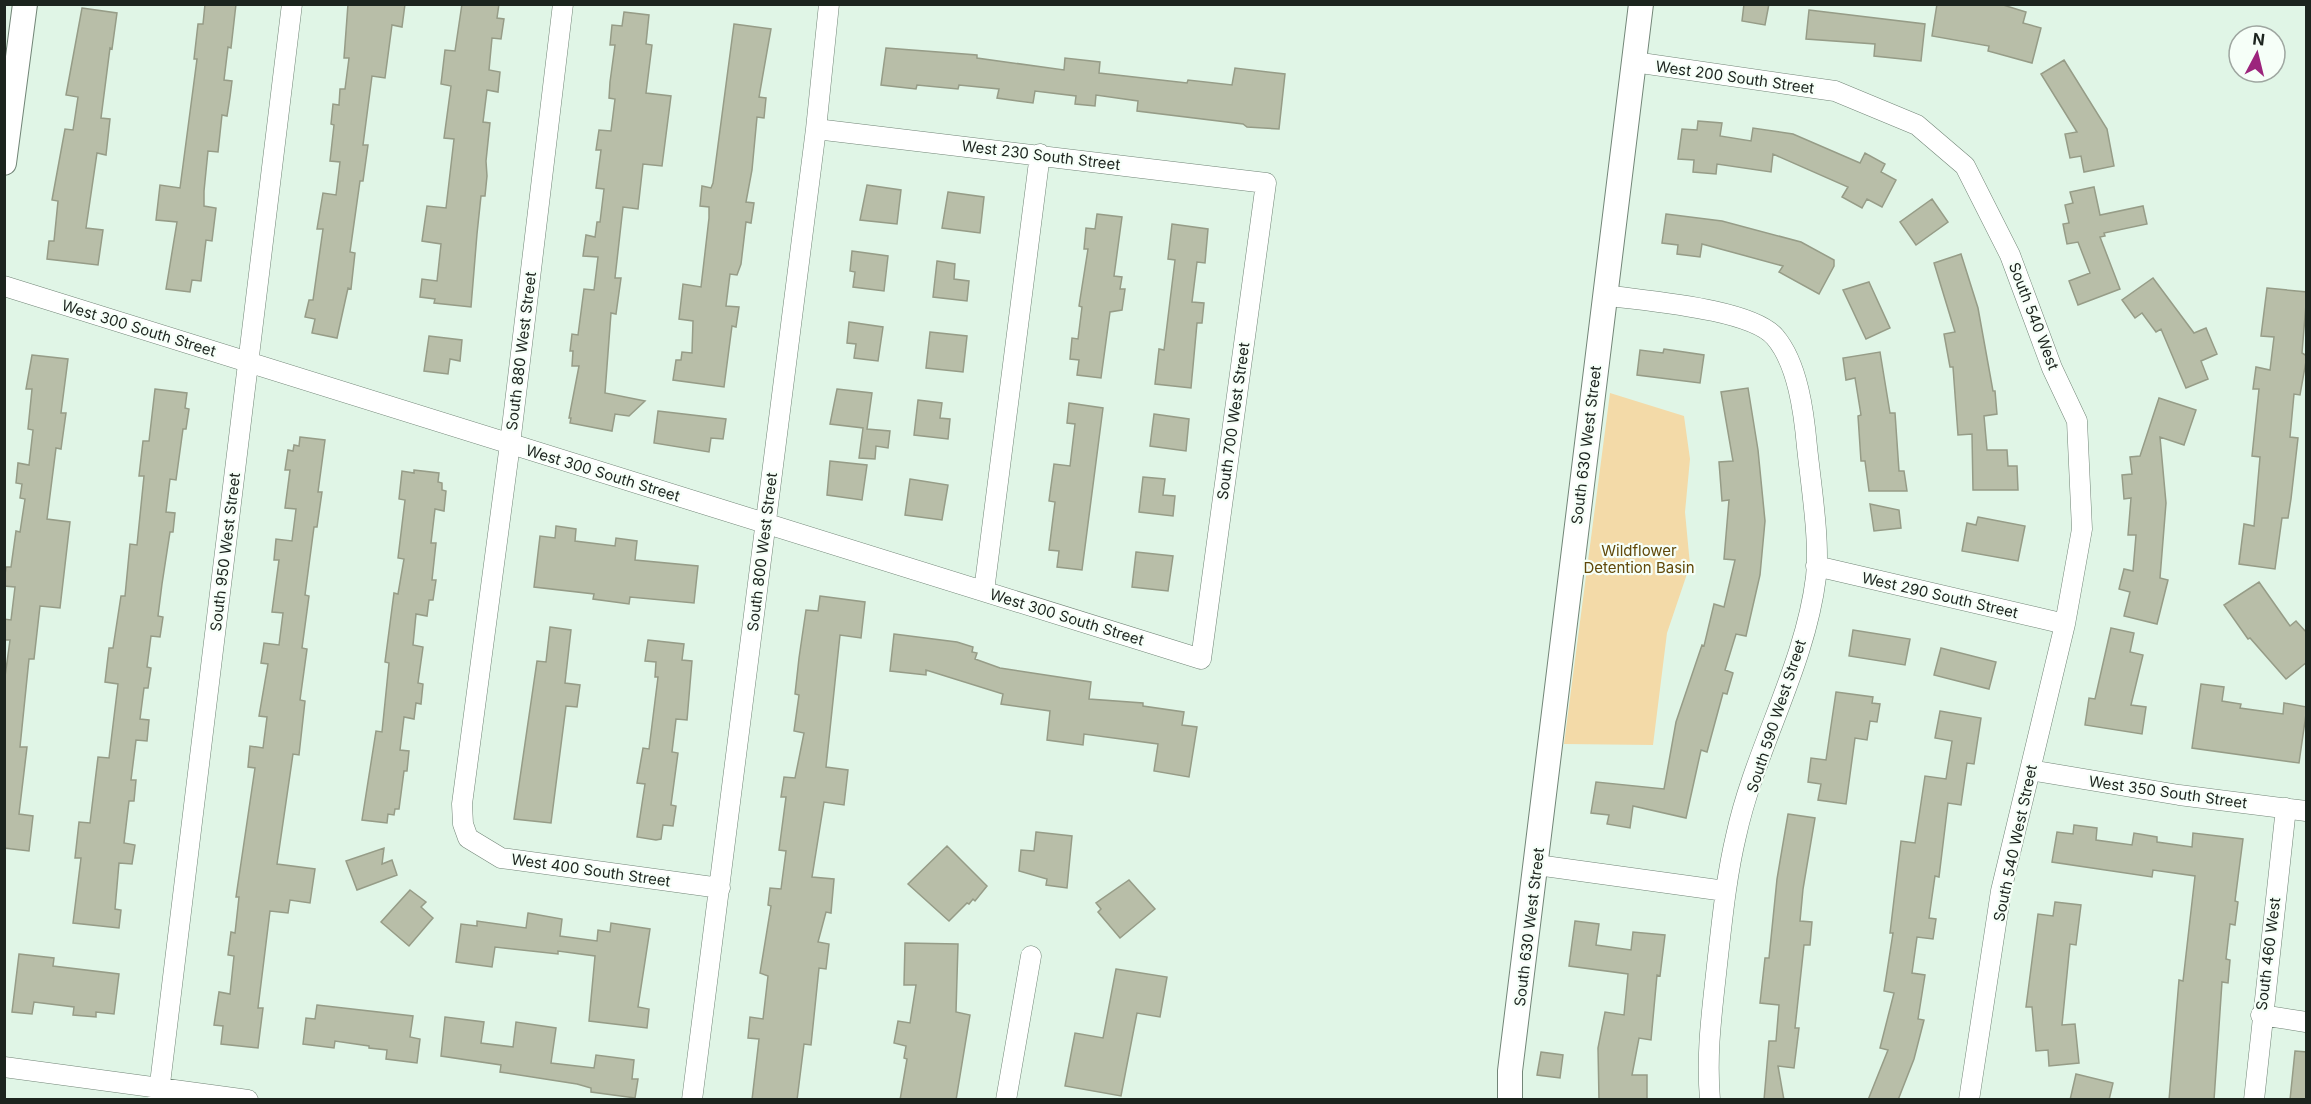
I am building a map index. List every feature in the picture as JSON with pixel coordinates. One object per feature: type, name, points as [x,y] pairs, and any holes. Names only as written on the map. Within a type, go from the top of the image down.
[{"type":"street","points":[[4,163],[25,4]]},
{"type":"street","name":"South 950 West Street","points":[[159,1094],[292,4]]},
{"type":"street","name":"South 880 West Street","points":[[468,838],[463,824],[462,804],[510,444],[563,4]]},
{"type":"street","name":"South 800 West Street","points":[[692,1100],[816,129],[829,4]]},
{"type":"street","name":"South 630 West Street","points":[[1510,1100],[1510,1071],[1641,4]]},
{"type":"street","name":"West 200 South Street","points":[[1634,62],[1835,91]]},
{"type":"street","name":"South 540 West","points":[[1835,91],[1917,125],[1965,166],[2010,255],[2052,368],[2077,421],[2082,529],[2065,624]]},
{"type":"street","name":"West 230 South Street","points":[[816,129],[1040,154],[1266,183]]},
{"type":"street","points":[[984,591],[1040,154]]},
{"type":"street","name":"South 700 West Street","points":[[1201,659],[1266,183]]},
{"type":"street","name":"West 300 South Street","points":[[4,286],[1201,659]]},
{"type":"street","name":"South 590 West Street","points":[[1604,295],[1701,309],[1749,320],[1774,336],[1787,358],[1803,406],[1813,500],[1816,576],[1804,632],[1736,833],[1725,891],[1706,1058],[1710,1100]]},
{"type":"street","name":"West 290 South Street","points":[[1816,566],[2065,624]]},
{"type":"street","name":"South 540 West Street","points":[[1969,1100],[2001,891],[2065,624]]},
{"type":"street","name":"West 350 South Street","points":[[2031,770],[2179,795],[2307,811]]},
{"type":"street","name":"South 460 West","points":[[2254,1100],[2261,1015],[2286,808]]},
{"type":"street","name":"West 400 South Street","points":[[468,838],[501,858],[720,888]]},
{"type":"street","points":[[1537,865],[1725,891]]},
{"type":"street","points":[[1006,1100],[1031,956]]},
{"type":"street","points":[[2261,1015],[2307,1022]]},
{"type":"street","points":[[4,1067],[159,1094],[248,1100]]},
{"type":"green space","name":"Wildflower Detention Basin","points":[[1610,393],[1684,416],[1690,459],[1685,512],[1690,565],[1667,633],[1653,745],[1564,744]]},
{"type":"building","points":[[205,4],[236,4],[231,48],[228,47],[224,80],[232,81],[227,116],[222,115],[218,152],[208,151],[204,206],[216,208],[212,241],[206,240],[201,281],[192,280],[190,292],[166,289],[177,222],[156,220],[160,185],[180,188],[197,59],[194,59],[198,24],[203,24]]},
{"type":"building","points":[[348,4],[405,4],[402,27],[392,25],[385,78],[372,76],[363,145],[368,145],[363,181],[360,181],[350,252],[355,253],[351,289],[348,288],[337,338],[312,333],[315,319],[305,317],[309,300],[313,300],[323,229],[317,229],[323,193],[336,195],[340,162],[330,161],[334,125],[331,124],[333,104],[339,105],[340,89],[345,89],[349,58],[344,58]]},
{"type":"building","points":[[462,4],[499,4],[497,18],[504,19],[501,39],[492,38],[489,70],[500,72],[498,92],[487,90],[483,122],[490,123],[486,161],[487,176],[485,196],[481,196],[471,307],[434,303],[435,299],[420,297],[422,279],[437,281],[441,244],[422,241],[427,206],[446,208],[454,139],[444,138],[451,86],[441,84],[445,50],[455,51]]},
{"type":"building","points":[[1744,4],[1769,4],[1765,25],[1742,21]]},
{"type":"building","points":[[1937,4],[2000,4],[2026,12],[2023,23],[2041,28],[2032,63],[1988,51],[1989,46],[1932,36]]},
{"type":"building","points":[[82,8],[117,13],[101,118],[110,119],[106,155],[97,153],[86,228],[103,230],[98,265],[47,259],[49,241],[54,241],[58,201],[52,200],[65,129],[73,130],[78,97],[66,95]]},
{"type":"building","points":[[1809,10],[1925,24],[1921,61],[1874,56],[1875,44],[1806,39]]},
{"type":"building","points":[[624,12],[649,15],[646,44],[652,45],[646,93],[671,96],[662,166],[643,164],[638,209],[623,207],[615,278],[621,278],[616,314],[611,313],[605,393],[645,401],[629,416],[615,414],[612,431],[570,423],[579,366],[572,366],[573,351],[570,351],[572,334],[578,335],[584,289],[594,290],[598,257],[583,256],[586,235],[595,237],[597,222],[600,222],[604,189],[596,188],[601,150],[596,150],[599,130],[611,131],[615,99],[609,98],[615,45],[610,45],[612,25],[622,26]]},
{"type":"building","points":[[734,24],[771,29],[759,97],[766,98],[764,118],[757,117],[752,170],[746,202],[754,203],[751,223],[746,222],[741,264],[737,275],[730,274],[726,306],[739,307],[736,327],[732,326],[724,387],[673,380],[676,360],[681,360],[682,352],[692,353],[693,321],[679,319],[683,284],[701,287],[709,218],[709,207],[700,206],[702,186],[711,188],[713,183]]},
{"type":"building","points":[[886,48],[977,55],[977,58],[1064,70],[1065,58],[1100,62],[1099,73],[1187,83],[1188,80],[1232,85],[1235,68],[1285,74],[1279,129],[1247,127],[1243,124],[1137,111],[1138,101],[1096,95],[1095,106],[1075,104],[1076,96],[1035,91],[1033,103],[997,98],[999,89],[959,85],[958,89],[917,85],[916,89],[881,85]]},
{"type":"building","points":[[2064,60],[2107,129],[2114,166],[2084,172],[2081,156],[2070,158],[2065,134],[2077,132],[2041,74]]},
{"type":"building","points":[[1698,121],[1722,123],[1720,136],[1751,141],[1753,128],[1793,134],[1860,163],[1865,153],[1885,164],[1881,172],[1896,180],[1882,207],[1867,199],[1862,208],[1842,197],[1848,187],[1773,154],[1771,172],[1717,164],[1716,174],[1693,172],[1694,160],[1678,159],[1682,129],[1697,130]]},
{"type":"building","points":[[867,185],[901,190],[897,224],[860,220]]},
{"type":"building","points":[[2094,187],[2100,215],[2143,206],[2147,224],[2104,233],[2105,236],[2100,237],[2120,289],[2078,305],[2069,281],[2090,273],[2078,242],[2067,244],[2063,224],[2069,223],[2065,205],[2073,203],[2070,192]]},
{"type":"building","points":[[948,192],[984,197],[980,233],[942,228]]},
{"type":"building","points":[[1932,199],[1948,222],[1916,245],[1900,222]]},
{"type":"building","points":[[1097,214],[1122,217],[1114,276],[1122,277],[1120,289],[1125,289],[1122,310],[1110,312],[1101,378],[1077,375],[1079,360],[1070,359],[1072,338],[1078,339],[1082,307],[1079,306],[1088,249],[1084,249],[1086,228],[1095,229]]},
{"type":"building","points":[[1666,214],[1722,221],[1801,242],[1834,260],[1834,266],[1819,294],[1779,272],[1783,266],[1702,244],[1700,257],[1677,254],[1678,245],[1662,243]]},
{"type":"building","points":[[1172,224],[1208,229],[1205,263],[1197,262],[1192,302],[1204,303],[1202,323],[1197,323],[1191,388],[1155,384],[1159,349],[1164,350],[1175,260],[1168,259]]},
{"type":"building","points":[[852,251],[888,256],[884,291],[853,287],[855,272],[850,271]]},
{"type":"building","points":[[1961,254],[1978,308],[1993,391],[1995,391],[1997,414],[1984,416],[1987,450],[2007,450],[2008,466],[2017,466],[2018,490],[1973,490],[1972,434],[1958,435],[1953,367],[1950,367],[1944,334],[1955,332],[1934,263]]},
{"type":"building","points":[[937,261],[955,264],[954,279],[969,281],[967,301],[933,297]]},
{"type":"building","points":[[2153,278],[2194,333],[2206,328],[2217,354],[2201,361],[2208,379],[2186,388],[2161,329],[2156,332],[2142,313],[2135,318],[2122,300]]},
{"type":"building","points":[[1869,282],[1890,328],[1866,339],[1843,290]]},
{"type":"building","points":[[2267,288],[2307,292],[2302,353],[2307,356],[2300,395],[2294,394],[2290,437],[2298,438],[2291,499],[2288,518],[2282,518],[2275,569],[2239,564],[2244,524],[2254,526],[2260,457],[2252,456],[2259,389],[2253,389],[2256,367],[2270,370],[2274,337],[2261,336]]},
{"type":"building","points":[[849,322],[883,327],[878,361],[854,358],[856,344],[847,343]]},
{"type":"building","points":[[930,332],[967,336],[963,372],[926,368]]},
{"type":"building","points":[[429,336],[462,340],[460,361],[450,359],[448,374],[424,371]]},
{"type":"building","points":[[1664,349],[1704,355],[1700,383],[1637,375],[1640,350],[1663,353]]},
{"type":"building","points":[[1880,352],[1890,413],[1895,413],[1899,471],[1904,471],[1907,491],[1869,491],[1865,461],[1861,461],[1858,416],[1861,415],[1855,378],[1846,380],[1843,358]]},
{"type":"building","points":[[32,355],[68,359],[61,413],[66,413],[61,449],[56,448],[47,519],[70,522],[60,608],[40,606],[34,659],[29,659],[20,747],[27,747],[19,814],[33,816],[29,851],[4,848],[4,684],[10,640],[4,640],[4,619],[11,620],[15,587],[4,586],[4,582],[6,567],[11,567],[16,531],[20,532],[25,499],[20,498],[22,484],[16,483],[18,463],[29,465],[33,430],[28,429],[32,389],[26,389]]},
{"type":"building","points":[[1748,388],[1758,450],[1765,521],[1760,575],[1746,636],[1736,634],[1725,670],[1733,673],[1727,694],[1723,693],[1707,752],[1701,750],[1686,818],[1633,806],[1630,828],[1607,824],[1609,815],[1591,813],[1596,782],[1664,789],[1676,722],[1702,645],[1704,646],[1714,604],[1724,607],[1735,560],[1724,559],[1729,500],[1722,501],[1719,462],[1733,461],[1721,392]]},
{"type":"building","points":[[155,389],[187,393],[185,408],[189,409],[186,429],[183,429],[176,480],[170,479],[166,512],[175,513],[173,532],[170,532],[158,616],[163,617],[160,637],[151,636],[147,667],[151,668],[148,688],[144,688],[140,719],[149,720],[147,741],[136,740],[131,780],[136,780],[134,801],[129,801],[124,843],[135,845],[132,864],[119,863],[115,909],[121,910],[119,928],[73,923],[81,858],[75,858],[79,822],[90,823],[98,757],[109,758],[118,684],[105,682],[109,648],[113,648],[121,596],[125,596],[130,544],[137,545],[144,476],[139,476],[143,441],[149,441]]},
{"type":"building","points":[[837,389],[872,393],[867,429],[890,431],[888,448],[876,446],[875,459],[859,458],[863,428],[830,424]]},
{"type":"building","points":[[2159,398],[2196,410],[2184,445],[2160,437],[2166,503],[2160,578],[2168,580],[2157,624],[2124,616],[2130,592],[2119,589],[2124,569],[2133,571],[2136,535],[2128,535],[2131,498],[2124,499],[2122,475],[2132,474],[2130,457],[2140,456]]},
{"type":"building","points":[[918,400],[942,403],[940,418],[950,419],[948,439],[914,435]]},
{"type":"building","points":[[1069,403],[1103,408],[1082,570],[1057,567],[1059,551],[1049,550],[1055,502],[1049,501],[1054,464],[1070,466],[1075,424],[1067,423]]},
{"type":"building","points":[[658,411],[726,419],[723,439],[711,438],[709,452],[654,443]]},
{"type":"building","points":[[1154,414],[1189,419],[1186,451],[1150,446]]},
{"type":"building","points":[[300,437],[325,440],[318,492],[322,492],[317,527],[314,527],[305,595],[309,596],[302,648],[307,649],[300,700],[305,701],[299,755],[293,754],[277,864],[315,869],[310,903],[290,900],[288,913],[270,911],[258,1008],[263,1008],[258,1048],[221,1044],[223,1026],[214,1025],[219,992],[230,994],[234,956],[228,955],[231,932],[235,933],[239,897],[236,897],[255,768],[248,767],[250,746],[263,748],[267,717],[259,716],[268,664],[261,663],[264,643],[279,645],[283,613],[272,612],[279,560],[274,560],[276,539],[292,541],[296,509],[285,508],[290,470],[285,470],[288,450],[293,451],[294,445],[299,446]]},
{"type":"building","points":[[830,461],[867,465],[862,500],[827,495]]},
{"type":"building","points":[[414,470],[439,473],[438,482],[442,483],[442,490],[446,491],[444,511],[435,509],[431,543],[436,543],[432,580],[436,580],[433,600],[429,600],[427,616],[416,614],[413,645],[423,647],[418,683],[423,684],[421,704],[416,703],[414,719],[404,717],[400,750],[409,751],[407,771],[404,771],[399,809],[395,809],[394,815],[388,814],[387,823],[362,820],[376,731],[382,732],[389,663],[385,662],[394,593],[398,594],[404,559],[398,558],[405,500],[399,499],[402,471],[414,473]]},
{"type":"building","points":[[1143,477],[1165,479],[1163,495],[1175,496],[1173,516],[1139,512]]},
{"type":"building","points":[[910,479],[948,485],[942,520],[905,515]]},
{"type":"building","points":[[1870,504],[1899,510],[1901,528],[1874,531]]},
{"type":"building","points":[[1978,517],[2025,526],[2018,561],[1962,551],[1967,523],[1976,525]]},
{"type":"building","points":[[556,526],[576,529],[575,541],[615,546],[616,538],[637,541],[635,560],[698,566],[694,603],[630,597],[629,604],[593,599],[594,594],[534,587],[540,536],[555,538]]},
{"type":"building","points":[[1136,552],[1173,556],[1168,591],[1132,587]]},
{"type":"building","points":[[2259,582],[2290,626],[2296,621],[2307,633],[2307,662],[2286,679],[2250,638],[2248,639],[2224,605]]},
{"type":"building","points":[[820,596],[865,602],[861,638],[840,635],[826,767],[848,770],[844,805],[824,802],[812,877],[834,879],[831,913],[826,912],[818,942],[829,944],[826,969],[819,968],[811,1045],[804,1044],[797,1100],[752,1100],[759,1039],[748,1038],[750,1017],[763,1019],[768,976],[760,973],[771,906],[768,905],[770,888],[781,889],[786,851],[779,850],[786,797],[781,797],[784,777],[795,778],[804,733],[794,731],[799,695],[795,694],[799,658],[806,610],[818,611]]},
{"type":"building","points":[[550,627],[571,630],[565,683],[580,685],[577,707],[566,706],[551,823],[514,819],[537,661],[546,662]]},
{"type":"building","points":[[2111,628],[2134,633],[2130,652],[2143,655],[2131,705],[2146,707],[2142,734],[2085,725],[2089,698],[2095,699]]},
{"type":"building","points":[[1853,630],[1910,639],[1905,665],[1849,656]]},
{"type":"building","points":[[894,634],[957,642],[973,647],[972,652],[977,653],[975,659],[1000,668],[1091,682],[1089,699],[1143,703],[1143,706],[1184,712],[1182,725],[1197,727],[1189,777],[1154,771],[1158,744],[1084,734],[1083,745],[1047,740],[1050,711],[1001,704],[1003,694],[926,670],[926,675],[890,671]]},
{"type":"building","points":[[648,640],[684,644],[682,660],[692,661],[687,720],[676,719],[672,752],[678,753],[671,805],[676,806],[673,826],[663,825],[661,839],[656,840],[637,837],[645,784],[637,783],[643,748],[649,749],[658,677],[655,677],[656,662],[645,661]]},
{"type":"building","points":[[1941,648],[1996,662],[1989,689],[1934,675]]},
{"type":"building","points":[[2201,684],[2224,687],[2222,701],[2241,704],[2240,708],[2283,714],[2284,703],[2307,707],[2299,763],[2192,748]]},
{"type":"building","points":[[1836,692],[1873,697],[1872,703],[1880,704],[1877,722],[1870,721],[1867,740],[1855,738],[1846,804],[1818,800],[1821,784],[1808,782],[1811,758],[1826,760]]},
{"type":"building","points":[[1940,711],[1981,718],[1974,764],[1967,763],[1961,805],[1948,803],[1939,877],[1935,876],[1929,918],[1936,919],[1933,939],[1917,937],[1912,973],[1925,975],[1918,1019],[1924,1020],[1914,1059],[1898,1100],[1868,1100],[1888,1050],[1880,1048],[1894,993],[1884,991],[1893,933],[1890,933],[1901,841],[1915,843],[1925,776],[1946,779],[1952,741],[1935,738]]},
{"type":"building","points":[[1788,814],[1815,818],[1800,921],[1812,922],[1810,945],[1804,945],[1795,1028],[1799,1028],[1794,1068],[1778,1066],[1784,1100],[1764,1100],[1769,1041],[1776,1041],[1779,1005],[1760,1003],[1765,958],[1769,958],[1777,879]]},
{"type":"building","points":[[2074,825],[2097,828],[2096,840],[2132,845],[2134,833],[2157,837],[2157,842],[2192,847],[2193,833],[2243,839],[2235,901],[2238,902],[2235,925],[2230,924],[2226,959],[2230,960],[2228,983],[2222,982],[2214,1100],[2169,1100],[2179,980],[2183,981],[2195,876],[2153,870],[2152,877],[2052,862],[2057,832],[2073,834]]},
{"type":"building","points":[[1036,832],[1072,836],[1067,888],[1046,885],[1047,879],[1019,871],[1021,850],[1034,851]]},
{"type":"building","points":[[947,846],[987,886],[975,901],[973,899],[969,904],[967,903],[949,921],[908,884]]},
{"type":"building","points":[[384,848],[382,864],[392,860],[397,875],[357,890],[346,861]]},
{"type":"building","points":[[1129,880],[1155,909],[1120,938],[1098,912],[1101,909],[1096,903]]},
{"type":"building","points":[[410,890],[426,902],[421,907],[433,918],[409,946],[381,922]]},
{"type":"building","points":[[2055,902],[2081,905],[2076,945],[2070,944],[2062,1025],[2075,1024],[2079,1063],[2049,1066],[2048,1050],[2036,1051],[2032,1007],[2026,1007],[2038,914],[2053,916]]},
{"type":"building","points":[[528,913],[562,919],[560,936],[597,941],[598,930],[610,932],[611,923],[650,929],[638,1007],[649,1009],[647,1028],[589,1021],[595,956],[495,947],[492,967],[456,962],[461,924],[477,926],[477,921],[526,928]]},
{"type":"building","points":[[1575,921],[1599,924],[1596,945],[1631,950],[1633,932],[1665,935],[1660,976],[1657,975],[1651,1040],[1639,1038],[1632,1075],[1647,1075],[1647,1100],[1599,1100],[1598,1048],[1605,1012],[1624,1015],[1628,974],[1569,966]]},
{"type":"building","points":[[905,943],[958,944],[956,1012],[970,1015],[956,1100],[900,1100],[907,1059],[904,1058],[906,1046],[894,1043],[898,1021],[910,1023],[916,985],[904,985]]},
{"type":"building","points":[[19,954],[54,958],[53,966],[119,974],[114,1014],[96,1012],[96,1017],[73,1015],[74,1007],[34,1002],[32,1014],[12,1012]]},
{"type":"building","points":[[1116,969],[1167,977],[1160,1017],[1137,1013],[1121,1096],[1065,1086],[1075,1033],[1103,1038]]},
{"type":"building","points":[[317,1005],[413,1016],[410,1037],[420,1039],[417,1063],[386,1059],[387,1050],[369,1048],[369,1046],[335,1041],[334,1048],[303,1044],[306,1018],[315,1019]]},
{"type":"building","points":[[445,1017],[484,1022],[481,1043],[513,1047],[516,1022],[556,1028],[551,1063],[594,1068],[596,1055],[634,1060],[632,1079],[638,1079],[635,1098],[591,1092],[591,1088],[577,1084],[500,1072],[501,1065],[441,1056]]},
{"type":"building","points":[[2295,1051],[2307,1052],[2307,1100],[2290,1100]]},
{"type":"building","points":[[1541,1052],[1563,1055],[1560,1078],[1537,1075]]},
{"type":"building","points":[[2076,1074],[2113,1083],[2109,1100],[2070,1100]]}]
